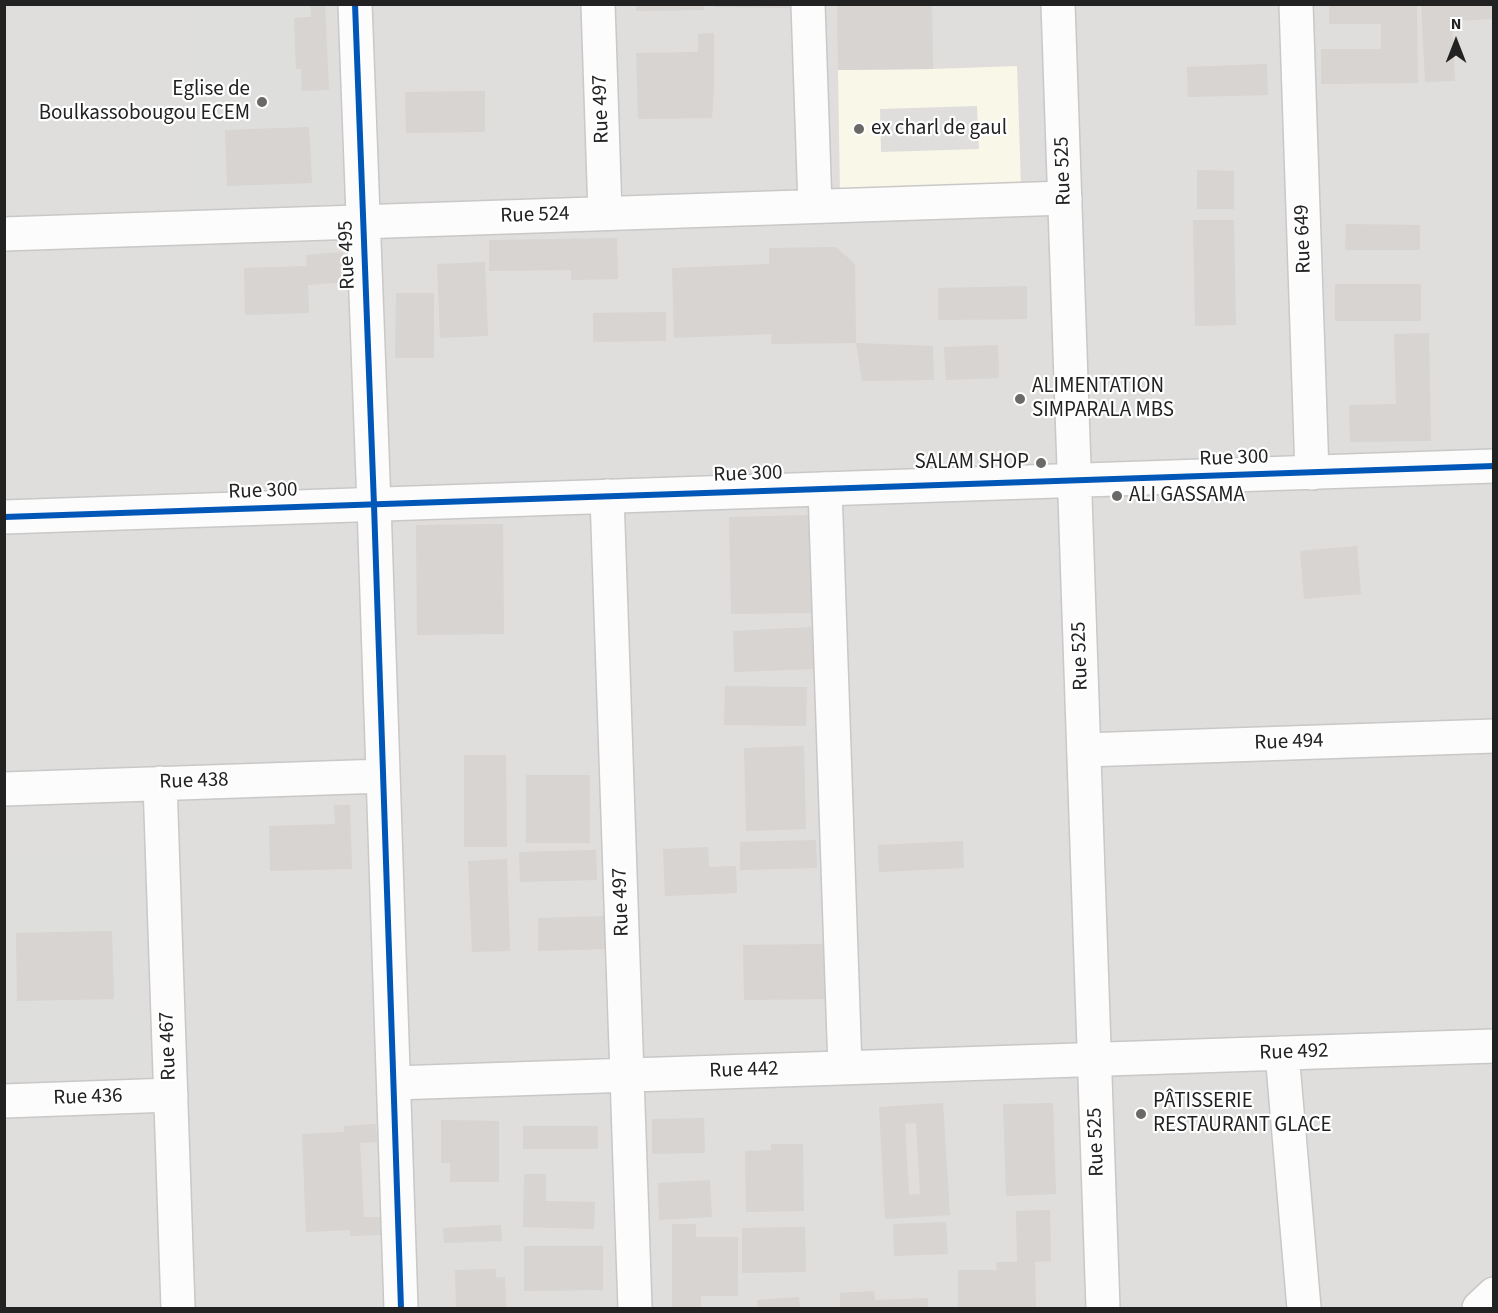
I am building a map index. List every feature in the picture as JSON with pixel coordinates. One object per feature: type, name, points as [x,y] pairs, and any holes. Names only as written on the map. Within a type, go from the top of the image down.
[{"type":"street","name":"Rue 495","points":[[355,4],[401,1308]]},
{"type":"street","name":"Rue 497","points":[[598,4],[605,213]]},
{"type":"street","points":[[808,4],[815,206]]},
{"type":"street","name":"Rue 525","points":[[1058,4],[1103,1308]]},
{"type":"street","name":"Rue 649","points":[[1296,4],[1312,472]]},
{"type":"street","name":"Rue 524","points":[[4,234],[1065,198]]},
{"type":"street","name":"Rue 300","points":[[4,517],[1494,466]]},
{"type":"street","points":[[825,489],[845,1068]]},
{"type":"street","name":"Rue 497","points":[[607,496],[635,1308]]},
{"type":"street","name":"Rue 494","points":[[1084,750],[1494,736]]},
{"type":"street","name":"Rue 438","points":[[4,789],[383,776]]},
{"type":"street","name":"Rue 467","points":[[160,783],[178,1308]]},
{"type":"street","name":"Rue 492","points":[[1094,1059],[1494,1046]]},
{"type":"street","points":[[1282,1053],[1304,1308]]},
{"type":"street","name":"Rue 442","points":[[394,1083],[1094,1059]]},
{"type":"street","name":"Rue 436","points":[[4,1101],[171,1095]]},
{"type":"street","points":[[1479,1308],[1494,1294]]},
{"type":"shaded area","points":[[5,5],[1493,5],[1493,1308],[5,1308]]},
{"type":"shaded area","name":"Eglise de Boulkassobougou ECEM","points":[[188,5],[327,5],[335,199],[196,205]]},
{"type":"shaded area","name":"ex charl de gaul","points":[[1017,66],[1021,186],[840,192],[838,70]],"holes":[[[977,106],[979,149],[881,152],[880,109]]]},
{"type":"shaded area","points":[[129,854],[139,1071],[5,1078],[5,860]]},
{"type":"building","points":[[310,4],[325,4],[329,90],[302,91],[301,69],[296,69],[294,18],[311,17]]},
{"type":"building","points":[[636,4],[704,4],[704,10],[636,11]]},
{"type":"building","points":[[837,4],[932,4],[933,69],[838,70]]},
{"type":"building","points":[[1329,4],[1417,4],[1418,83],[1321,84],[1321,49],[1381,49],[1381,24],[1329,24]]},
{"type":"building","points":[[1421,4],[1494,4],[1494,19],[1452,21],[1455,81],[1425,82]]},
{"type":"building","points":[[714,5],[791,5],[791,8],[714,7]]},
{"type":"building","points":[[714,33],[712,118],[638,119],[636,53],[698,52],[698,34]]},
{"type":"building","points":[[1267,64],[1268,95],[1188,97],[1187,67]]},
{"type":"building","points":[[485,91],[485,132],[406,133],[405,92]]},
{"type":"building","points":[[309,127],[312,183],[227,186],[225,130]]},
{"type":"building","points":[[1197,170],[1234,171],[1234,209],[1197,209]]},
{"type":"building","points":[[1193,220],[1234,220],[1236,325],[1195,326]]},
{"type":"building","points":[[1346,224],[1420,225],[1420,250],[1345,250]]},
{"type":"building","points":[[617,238],[618,279],[571,280],[571,270],[489,271],[489,240]]},
{"type":"building","points":[[836,247],[855,264],[856,343],[771,344],[772,334],[674,338],[672,268],[769,264],[769,248]]},
{"type":"building","points":[[343,252],[345,282],[308,285],[309,313],[245,315],[244,268],[307,266],[306,255]]},
{"type":"building","points":[[485,262],[488,336],[440,338],[437,264]]},
{"type":"building","points":[[1335,284],[1421,284],[1421,321],[1335,321]]},
{"type":"building","points":[[1027,286],[1027,319],[938,320],[938,288]]},
{"type":"building","points":[[396,293],[434,293],[434,358],[395,358]]},
{"type":"building","points":[[666,312],[666,341],[593,342],[593,313]]},
{"type":"building","points":[[1429,333],[1431,441],[1350,442],[1349,405],[1396,404],[1394,334]]},
{"type":"building","points":[[856,343],[933,346],[934,380],[862,381]]},
{"type":"building","points":[[998,345],[999,378],[946,380],[944,347]]},
{"type":"building","points":[[810,515],[813,613],[731,614],[729,517]]},
{"type":"building","points":[[503,524],[504,634],[417,635],[416,525]]},
{"type":"building","points":[[1357,546],[1361,594],[1304,599],[1300,551]]},
{"type":"building","points":[[814,627],[816,669],[734,672],[733,631]]},
{"type":"building","points":[[725,686],[807,687],[806,726],[724,725]]},
{"type":"building","points":[[804,746],[806,829],[746,831],[744,748]]},
{"type":"building","points":[[464,755],[506,755],[507,847],[464,847]]},
{"type":"building","points":[[526,775],[590,775],[590,843],[526,843]]},
{"type":"building","points":[[334,805],[350,805],[352,869],[270,871],[269,826],[335,824]]},
{"type":"building","points":[[816,840],[817,868],[740,870],[740,842]]},
{"type":"building","points":[[963,841],[964,868],[879,872],[878,845]]},
{"type":"building","points":[[708,847],[709,867],[736,866],[737,893],[665,896],[663,849]]},
{"type":"building","points":[[596,850],[597,880],[520,882],[519,852]]},
{"type":"building","points":[[507,859],[510,951],[472,952],[468,861]]},
{"type":"building","points":[[607,916],[608,949],[538,951],[538,918]]},
{"type":"building","points":[[112,931],[114,999],[17,1001],[16,933]]},
{"type":"building","points":[[824,944],[825,999],[744,1000],[743,945]]},
{"type":"building","points":[[943,1103],[950,1215],[885,1219],[879,1107]],"holes":[[[916,1123],[920,1194],[909,1195],[905,1124]]]},
{"type":"building","points":[[1053,1103],[1056,1194],[1006,1196],[1003,1104]]},
{"type":"building","points":[[704,1118],[705,1153],[652,1154],[652,1119]]},
{"type":"building","points":[[441,1120],[499,1121],[499,1182],[450,1182],[450,1163],[441,1163]]},
{"type":"building","points":[[376,1124],[377,1142],[360,1143],[364,1217],[381,1217],[382,1235],[350,1236],[350,1230],[306,1232],[302,1134],[344,1132],[344,1126]]},
{"type":"building","points":[[523,1126],[598,1126],[598,1149],[523,1149]]},
{"type":"building","points":[[771,1144],[803,1144],[804,1211],[746,1212],[745,1151],[771,1150]]},
{"type":"building","points":[[524,1174],[546,1174],[546,1201],[595,1202],[594,1229],[523,1227]]},
{"type":"building","points":[[710,1180],[712,1217],[659,1220],[658,1183]]},
{"type":"building","points":[[1050,1210],[1051,1261],[1035,1262],[1036,1308],[958,1308],[958,1270],[997,1270],[996,1262],[1017,1262],[1016,1211]]},
{"type":"building","points":[[946,1222],[948,1254],[894,1256],[893,1224]]},
{"type":"building","points":[[672,1224],[696,1224],[696,1237],[738,1237],[738,1296],[701,1296],[701,1308],[672,1308]]},
{"type":"building","points":[[501,1225],[502,1241],[444,1243],[443,1228]]},
{"type":"building","points":[[805,1227],[806,1272],[742,1273],[742,1228]]},
{"type":"building","points":[[524,1246],[603,1246],[603,1290],[524,1291]]},
{"type":"building","points":[[496,1269],[496,1278],[505,1277],[506,1308],[456,1308],[455,1270]]},
{"type":"building","points":[[874,1291],[875,1300],[928,1298],[928,1308],[840,1308],[840,1293]]},
{"type":"building","points":[[799,1297],[800,1308],[758,1308],[757,1300]]},
{"type":"cycle path","points":[[355,4],[401,1308]]},
{"type":"cycle path","points":[[4,517],[1494,466]]},
{"type":"place","name":"Eglise de Boulkassobougou ECEM","points":[[262,102]]},
{"type":"place","name":"ex charl de gaul","points":[[859,129]]},
{"type":"place","name":"ALIMENTATION SIMPARALA MBS","points":[[1020,399]]},
{"type":"place","name":"SALAM SHOP","points":[[1041,463]]},
{"type":"place","name":"ALI GASSAMA","points":[[1117,496]]},
{"type":"place","name":"PÂTISSERIE RESTAURANT GLACE","points":[[1141,1114]]}]
